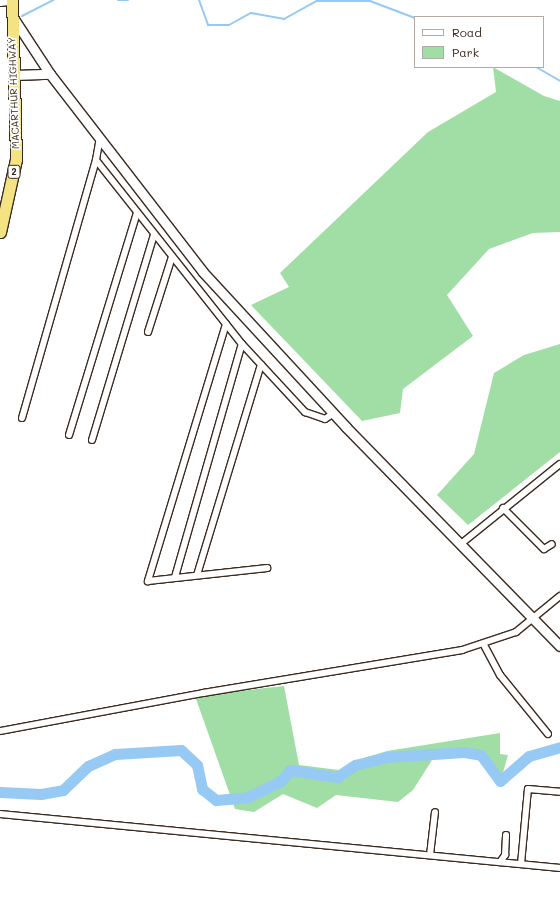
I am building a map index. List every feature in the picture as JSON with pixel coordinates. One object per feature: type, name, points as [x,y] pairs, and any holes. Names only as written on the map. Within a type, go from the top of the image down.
[{"type":"highway","name":"MACARTHUR HIGHWAY","points":[[0,232],[16,159],[14,75],[10,14],[12,0]]},
{"type":"street","points":[[0,2],[8,0]]},
{"type":"street","points":[[10,14],[50,74],[100,135],[203,272],[334,413],[462,543],[560,646]]},
{"type":"street","points":[[14,75],[50,74]]},
{"type":"street","points":[[22,418],[96,160],[100,135]]},
{"type":"street","points":[[96,160],[242,344],[306,412],[325,419],[334,413]]},
{"type":"street","points":[[68,435],[137,213]]},
{"type":"street","points":[[92,440],[154,235]]},
{"type":"street","points":[[148,332],[172,257]]},
{"type":"street","points":[[226,324],[148,581],[267,568]]},
{"type":"street","points":[[175,578],[242,344]]},
{"type":"street","points":[[197,575],[261,364]]},
{"type":"street","points":[[462,543],[503,508],[560,464]]},
{"type":"street","points":[[503,508],[544,549],[552,544]]},
{"type":"street","points":[[0,731],[484,645],[516,632],[560,596]]},
{"type":"street","points":[[484,645],[500,675],[548,734]]},
{"type":"street","points":[[521,864],[529,788],[560,792]]},
{"type":"street","points":[[430,855],[435,812]]},
{"type":"street","points":[[0,814],[560,868]]},
{"type":"street","points":[[500,862],[505,855],[506,835]]},
{"type":"green space","points":[[493,68],[544,96],[560,101],[560,232],[533,233],[489,249],[447,295],[473,336],[403,389],[400,413],[362,421],[251,305],[289,287],[280,273],[428,132],[496,92]]},
{"type":"green space","points":[[560,344],[560,452],[468,525],[437,495],[474,454],[494,373],[524,355]]},
{"type":"green space","points":[[284,686],[299,765],[339,770],[351,762],[387,751],[500,733],[500,754],[508,755],[500,783],[480,757],[464,754],[432,760],[413,790],[398,802],[336,795],[317,808],[283,794],[254,812],[235,809],[195,696]]},
{"type":"waterway","points":[[22,16],[54,0]]},
{"type":"waterway","points":[[118,0],[128,0]]},
{"type":"waterway","points":[[199,0],[208,25],[229,25],[251,13],[284,19],[317,1],[370,1],[414,18]]},
{"type":"waterway","points":[[538,68],[560,81]]},
{"type":"waterway","points":[[0,792],[41,794],[63,790],[88,766],[115,754],[181,750],[197,765],[202,789],[216,800],[248,797],[281,781],[290,770],[337,777],[355,765],[386,757],[464,752],[481,755],[500,781],[529,756],[560,747]]}]
